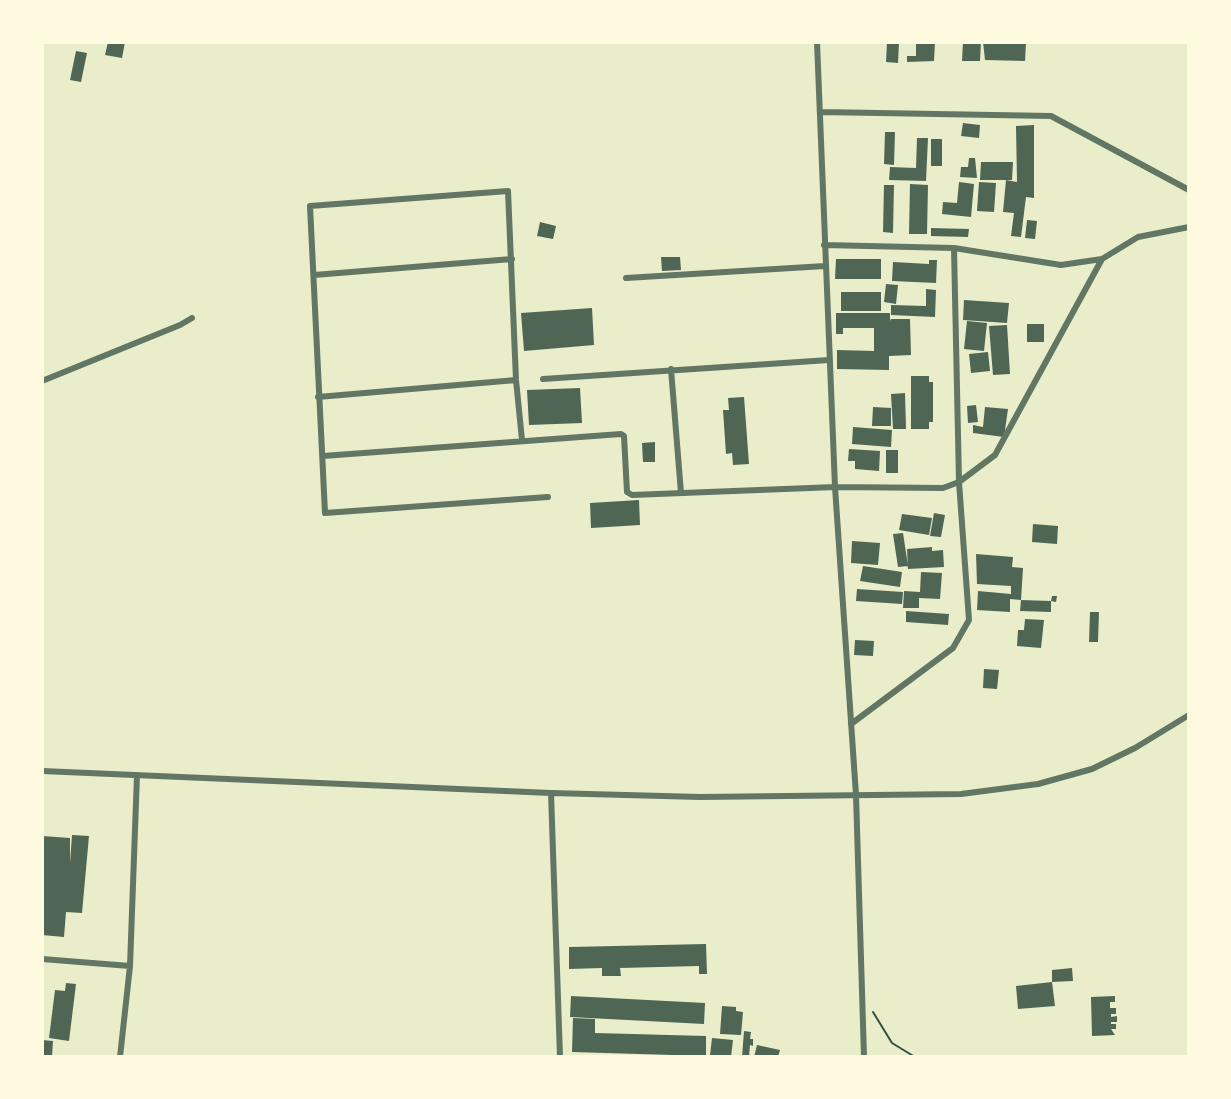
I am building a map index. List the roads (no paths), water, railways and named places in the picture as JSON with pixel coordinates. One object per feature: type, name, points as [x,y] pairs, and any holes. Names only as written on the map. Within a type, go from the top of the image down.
[{"type":"street","points":[[817,42],[835,487],[856,795],[864,1057]]},
{"type":"street","points":[[821,112],[1051,116],[1189,190]]},
{"type":"street","points":[[522,440],[516,380],[508,191],[310,206],[325,513],[548,497]]},
{"type":"street","points":[[824,245],[954,248],[1061,265],[1102,259],[1138,237],[1189,227]]},
{"type":"street","points":[[851,724],[953,648],[969,620],[959,482],[954,248]]},
{"type":"street","points":[[314,275],[512,259]]},
{"type":"street","points":[[323,456],[621,434],[624,436],[627,492],[632,495],[835,487],[943,488],[959,482],[995,455],[1102,259]]},
{"type":"street","points":[[626,278],[825,266]]},
{"type":"street","points":[[42,381],[192,318]]},
{"type":"street","points":[[543,379],[829,360]]},
{"type":"street","points":[[671,369],[681,493]]},
{"type":"street","points":[[318,397],[516,380]]},
{"type":"street","points":[[42,771],[700,797],[961,794],[1038,784],[1092,769],[1135,748],[1189,715]]},
{"type":"street","points":[[120,1057],[130,966],[137,775]]},
{"type":"street","points":[[551,793],[560,1057]]},
{"type":"street","points":[[42,959],[130,966]]}]
